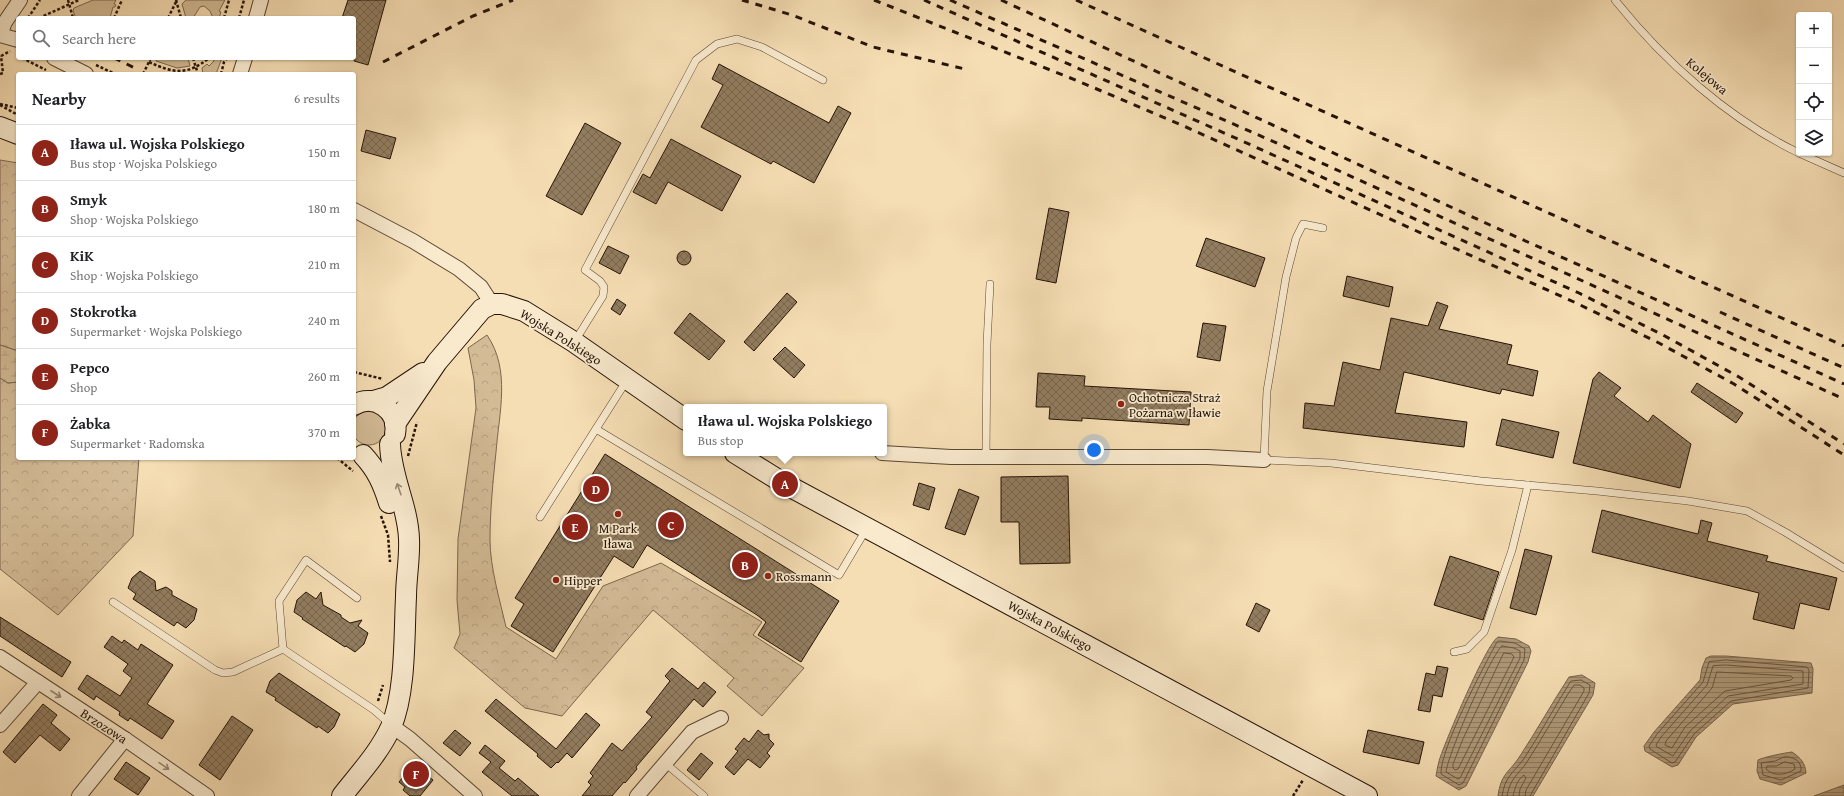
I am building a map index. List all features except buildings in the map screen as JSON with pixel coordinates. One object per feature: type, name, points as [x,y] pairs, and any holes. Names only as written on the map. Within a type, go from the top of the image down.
[{"type":"street","points":[[15,44],[0,35],[5,22],[20,0]]},
{"type":"street","points":[[257,16],[261,0]]},
{"type":"street","points":[[61,60],[90,69]]},
{"type":"street","points":[[241,72],[244,60]]},
{"type":"street","points":[[0,127],[16,133]]},
{"type":"street","points":[[356,211],[413,241],[459,269],[480,287],[492,304],[482,309],[437,362],[395,424]]},
{"type":"street","name":"Wojska Polskiego","points":[[492,304],[502,304],[524,311],[574,342],[683,418]]},
{"type":"street","points":[[362,401],[387,397],[404,387],[437,362]]},
{"type":"street","points":[[342,796],[378,751],[392,726],[399,698],[402,669],[409,539],[403,500],[391,459],[390,444],[395,431],[395,424],[388,409],[362,401]]},
{"type":"street","points":[[359,453],[378,453],[390,444]]},
{"type":"street","points":[[359,453],[373,465],[382,481],[391,509],[406,582]]},
{"type":"street","points":[[887,453],[913,456],[1208,457],[1264,460]]},
{"type":"street","name":"Wojska Polskiego","points":[[741,456],[778,480],[1367,796]]},
{"type":"street","name":"Brzozowa","points":[[0,657],[125,739],[206,796]]},
{"type":"street","points":[[0,725],[38,682]]},
{"type":"street","points":[[637,796],[692,732],[721,718]]},
{"type":"street","points":[[392,726],[475,796]]},
{"type":"street","points":[[79,796],[125,739]]},
{"type":"lane","name":"Kolejowa","points":[[1615,0],[1642,33],[1682,71],[1744,123],[1796,151]]},
{"type":"lane","points":[[574,342],[603,296],[604,287],[600,281],[586,270],[696,60],[717,44],[737,39],[762,46],[823,80]]},
{"type":"lane","name":"Kolejowa","points":[[1806,156],[1844,173]]},
{"type":"lane","points":[[1323,228],[1303,224],[1296,238],[1286,277],[1267,391],[1264,460],[1331,463],[1688,502],[1747,511],[1844,568]]},
{"type":"lane","points":[[986,456],[987,344],[990,284]]},
{"type":"lane","points":[[540,517],[627,380]]},
{"type":"lane","points":[[596,429],[839,575],[867,528]]},
{"type":"lane","points":[[1454,652],[1467,648],[1484,632],[1512,550],[1528,485]]},
{"type":"lane","points":[[357,598],[306,560],[279,601],[284,649],[374,710],[392,726]]},
{"type":"lane","points":[[113,602],[215,670],[223,673],[233,672],[284,649]]},
{"type":"lane","points":[[665,763],[704,796]]},
{"type":"path","points":[[29,16],[40,0]]},
{"type":"path","points":[[68,0],[68,5],[72,16]]},
{"type":"path","points":[[43,16],[80,0]]},
{"type":"path","points":[[115,16],[122,0]]},
{"type":"path","points":[[169,16],[176,0]]},
{"type":"path","points":[[176,0],[180,16]]},
{"type":"path","points":[[225,16],[229,0]]},
{"type":"path","points":[[240,16],[244,0]]},
{"type":"path","points":[[0,74],[3,73],[1,56],[8,53],[15,44]]},
{"type":"path","points":[[26,60],[48,71]]},
{"type":"path","points":[[90,69],[95,60]]},
{"type":"path","points":[[194,60],[197,72]]},
{"type":"path","points":[[145,72],[149,62],[175,71],[196,67],[206,60]]},
{"type":"path","points":[[222,72],[226,60]]},
{"type":"path","points":[[0,105],[16,108]]},
{"type":"path","points":[[0,105],[16,114]]},
{"type":"path","points":[[356,372],[399,383],[404,387]]},
{"type":"path","points":[[380,513],[388,535],[390,564]]},
{"type":"path","points":[[374,710],[385,679]]},
{"type":"green space","points":[[93,0],[116,0],[114,4],[116,5],[113,7],[111,16],[75,16],[73,11],[74,8]]},
{"type":"green space","points":[[186,0],[225,0],[219,11],[221,12],[220,16],[212,16],[210,11],[204,6],[200,7],[194,16],[185,16],[182,4]]},
{"type":"green space","points":[[188,60],[190,66],[177,68],[156,61]]},
{"type":"green space","points":[[221,60],[217,72],[203,72],[202,68],[207,64],[209,66],[214,61]]},
{"type":"green space","points":[[0,160],[16,163],[16,350],[0,345]]},
{"type":"green space","points":[[487,335],[494,348],[499,363],[502,392],[492,496],[490,550],[493,573],[506,627],[556,659],[603,586],[661,563],[762,622],[753,635],[804,668],[762,716],[727,686],[734,678],[653,610],[562,716],[525,708],[454,648],[460,634],[457,600],[458,539],[476,408],[474,380],[468,348]]},
{"type":"green space","points":[[0,345],[16,350],[16,382],[8,383],[0,378]]},
{"type":"green space","points":[[0,378],[8,383],[16,382],[16,460],[139,460],[133,536],[58,615],[0,569]]},
{"type":"green space","points":[[362,412],[376,412],[383,418],[386,425],[385,435],[376,444],[362,444],[356,439],[356,417]]},
{"type":"water","points":[[1498,637],[1516,639],[1529,646],[1531,651],[1528,662],[1466,786],[1459,790],[1436,776],[1439,762],[1467,693],[1492,643]]},
{"type":"water","points":[[1711,656],[1811,663],[1813,669],[1812,693],[1733,704],[1696,737],[1678,765],[1672,767],[1645,751],[1644,746],[1654,732],[1700,680],[1702,668],[1706,658]]},
{"type":"water","points":[[1582,675],[1595,683],[1593,695],[1533,796],[1498,796],[1503,778],[1520,756],[1569,677]]},
{"type":"water","points":[[1792,752],[1802,761],[1805,766],[1806,773],[1781,785],[1760,779],[1757,771],[1758,760],[1769,756]]},
{"type":"water","points":[[1844,785],[1844,796],[1814,796]]},
{"type":"railway","points":[[383,62],[473,16],[513,0]]},
{"type":"railway","points":[[742,0],[792,15],[873,47],[969,70]]},
{"type":"railway","points":[[874,0],[1078,81],[1186,127],[1574,302],[1659,343],[1734,384],[1844,455]]},
{"type":"railway","points":[[924,0],[1231,136],[1579,293],[1663,335],[1739,377],[1844,444]]},
{"type":"railway","points":[[950,0],[1295,151],[1844,399]]},
{"type":"railway","points":[[1001,0],[1490,225],[1844,384]]},
{"type":"railway","points":[[1076,0],[1844,346]]},
{"type":"railway","points":[[118,60],[135,68]]},
{"type":"railway","points":[[1720,312],[1844,368]]},
{"type":"place","name":"Ochotnicza Straż Pożarna w Iławie","points":[[1121,404]]},
{"type":"place","name":"Iława ul. Wojska Polskiego","points":[[785,484]]},
{"type":"place","name":"Stokrotka","points":[[596,489]]},
{"type":"place","name":"M Park Iława","points":[[618,514]]},
{"type":"place","name":"KiK","points":[[671,525]]},
{"type":"place","name":"Pepco","points":[[575,527]]},
{"type":"place","name":"Smyk","points":[[745,565]]},
{"type":"place","name":"Rossmann","points":[[768,576]]},
{"type":"place","name":"Hipper","points":[[556,580]]},
{"type":"place","name":"Żabka","points":[[416,774]]}]
